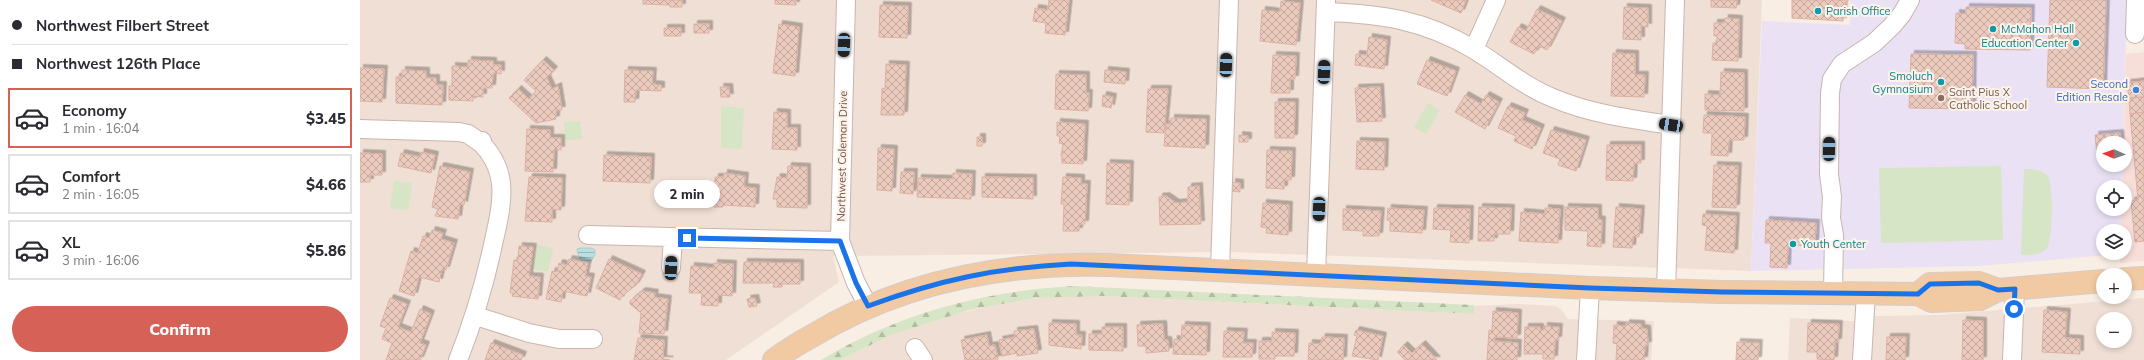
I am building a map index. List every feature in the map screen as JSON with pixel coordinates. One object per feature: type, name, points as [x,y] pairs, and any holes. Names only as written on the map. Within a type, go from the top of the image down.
[{"type":"main road","points":[[774,360],[832,324],[868,306],[910,290],[954,278],[1029,266],[1071,264],[1666,291],[1918,294],[1931,301],[1980,299],[2006,289],[2096,282]]},
{"type":"main road","points":[[2132,279],[2144,278]]},
{"type":"street","name":"Northwest Coleman Drive","points":[[846,0],[840,241],[856,283],[868,306]]},
{"type":"street","points":[[1220,270],[1229,0]]},
{"type":"street","points":[[1474,49],[1496,0]]},
{"type":"street","points":[[1666,291],[1675,0]]},
{"type":"street","points":[[1833,294],[1834,235],[1831,218],[1832,197],[1829,174],[1830,94],[1832,79],[1842,64],[1874,42],[1892,26],[1902,14],[1910,0]]},
{"type":"street","points":[[2135,34],[2136,0]]},
{"type":"street","points":[[1316,275],[1326,6],[1418,22],[1444,33],[1474,49],[1517,80],[1553,98],[1597,113],[1671,125]]},
{"type":"street","points":[[360,129],[459,132],[468,134],[482,142],[493,158],[499,173],[502,197],[486,282],[476,316],[458,360]]},
{"type":"street","points":[[588,235],[840,241]]},
{"type":"street","points":[[671,268],[673,238]]},
{"type":"street","points":[[1586,360],[1590,288]]},
{"type":"street","points":[[2006,289],[2012,360]]},
{"type":"street","points":[[1862,360],[1866,294]]},
{"type":"street","points":[[476,316],[529,333],[559,339],[593,339]]},
{"type":"shaded area","points":[[360,0],[1762,0],[1751,271],[1230,252],[833,256],[839,282],[726,360],[360,360]]},
{"type":"shaded area","name":"Saint Pius X Catholic School","points":[[1851,0],[2127,0],[2123,136],[2096,136],[2096,172],[2123,172],[2122,180],[2096,180],[2096,216],[2121,216],[2121,224],[2096,224],[2096,256],[1978,266],[1751,271],[1762,21],[1850,25]]},
{"type":"shaded area","points":[[2144,52],[2144,261],[2120,263],[2120,260],[2132,260],[2132,224],[2121,224],[2121,216],[2132,216],[2132,180],[2122,180],[2123,172],[2132,172],[2132,136],[2123,136],[2126,54]]},
{"type":"shaded area","points":[[1057,296],[1102,296],[1474,314],[1474,306],[1518,304],[1556,306],[1561,309],[1568,319],[1654,321],[1651,360],[840,360],[891,335],[942,317],[1013,301]]},
{"type":"shaded area","points":[[2144,298],[2144,360],[1788,360],[1790,318],[1869,322],[1869,316],[1939,315],[2096,302],[2096,304],[2132,304],[2132,299]]},
{"type":"green space","points":[[1428,103],[1440,110],[1426,134],[1414,127]]},
{"type":"green space","points":[[721,106],[744,108],[742,149],[721,148]]},
{"type":"green space","points":[[580,121],[582,139],[565,140],[564,122]]},
{"type":"green space","points":[[2001,166],[2003,240],[1881,243],[1879,168]]},
{"type":"green space","points":[[2024,169],[2036,170],[2047,175],[2052,199],[2051,234],[2049,243],[2044,251],[2031,255],[2021,255]]},
{"type":"green space","points":[[394,181],[412,183],[408,210],[390,208]]},
{"type":"green space","points":[[538,245],[553,248],[548,272],[533,269]]},
{"type":"green space","points":[[1074,286],[1474,305],[1474,314],[1102,296],[1035,298],[969,310],[891,335],[840,360],[821,360],[881,329],[943,307],[1007,293]]},
{"type":"water","points":[[591,248],[595,250],[595,255],[591,261],[580,260],[577,249]]},
{"type":"building","points":[[643,0],[682,0],[682,7],[643,4]]},
{"type":"building","points":[[775,0],[796,0],[796,5],[775,4]]},
{"type":"building","points":[[1049,0],[1069,0],[1065,35],[1045,33],[1046,23],[1033,21],[1035,8],[1048,10]]},
{"type":"building","points":[[1431,0],[1466,0],[1461,13]]},
{"type":"building","points":[[1711,0],[1737,0],[1736,8],[1711,7]]},
{"type":"building","name":"Parish Office","points":[[1792,0],[1847,0],[1847,3],[1844,3],[1843,21],[1792,18]]},
{"type":"building","name":"Education Center","points":[[2050,0],[2106,0],[2103,89],[2047,87]]},
{"type":"building","points":[[1281,1],[1300,3],[1296,45],[1260,41],[1262,10],[1280,12]]},
{"type":"building","points":[[880,5],[908,6],[907,38],[879,37]]},
{"type":"building","points":[[1624,7],[1648,8],[1648,27],[1641,26],[1641,40],[1623,39]]},
{"type":"building","name":"McMahon Hall","points":[[1966,7],[2031,8],[2030,50],[1965,49],[1965,44],[1955,43],[1956,13],[1966,14]]},
{"type":"building","points":[[1537,9],[1562,21],[1547,50],[1539,46],[1534,54],[1510,42],[1518,27],[1526,31]]},
{"type":"building","points":[[1725,18],[1739,19],[1738,61],[1712,60],[1713,43],[1717,43],[1717,36],[1714,36],[1714,23],[1724,23]]},
{"type":"building","points":[[694,24],[709,24],[709,33],[694,33]]},
{"type":"building","points":[[779,24],[799,27],[795,76],[773,73]]},
{"type":"building","points":[[664,28],[681,28],[681,36],[664,36]]},
{"type":"building","points":[[1369,37],[1387,40],[1384,69],[1355,65],[1356,54],[1367,55]]},
{"type":"building","points":[[1613,53],[1635,54],[1635,75],[1645,75],[1644,97],[1611,96]]},
{"type":"building","name":"Smoluch Gymnasium","points":[[1911,54],[1973,55],[1972,109],[1909,108]]},
{"type":"building","points":[[1273,55],[1296,56],[1295,79],[1290,79],[1290,93],[1271,93]]},
{"type":"building","points":[[468,60],[493,61],[493,65],[501,65],[501,74],[493,73],[492,88],[483,88],[483,97],[473,96],[473,101],[449,100],[449,86],[452,86],[452,66],[468,67]]},
{"type":"building","points":[[543,60],[554,70],[547,78],[552,89],[558,86],[562,110],[556,110],[556,119],[536,123],[509,98],[518,89],[529,99],[536,91],[524,80]]},
{"type":"building","points":[[1427,60],[1456,71],[1447,96],[1417,84]]},
{"type":"building","points":[[886,64],[906,65],[904,115],[881,115],[882,88],[885,89]]},
{"type":"building","points":[[360,68],[384,69],[382,102],[360,101]]},
{"type":"building","points":[[402,70],[426,71],[426,78],[436,78],[436,85],[443,85],[442,105],[396,103],[396,77],[402,77]]},
{"type":"building","points":[[625,70],[653,71],[652,84],[661,85],[661,91],[636,90],[635,102],[624,102]]},
{"type":"building","points":[[1105,70],[1126,72],[1125,84],[1104,82]]},
{"type":"building","points":[[1721,72],[1744,73],[1744,111],[1705,110],[1705,94],[1720,95]]},
{"type":"building","points":[[1056,74],[1086,75],[1086,93],[1089,93],[1088,111],[1055,109]]},
{"type":"building","name":"Second Edition Resale","points":[[2144,81],[2144,97],[2129,98],[2127,83]]},
{"type":"building","points":[[720,87],[729,87],[730,97],[721,97]]},
{"type":"building","points":[[1380,87],[1382,121],[1357,122],[1355,88]]},
{"type":"building","points":[[1148,89],[1168,89],[1164,133],[1146,132]]},
{"type":"building","points":[[1103,95],[1113,97],[1111,108],[1102,106]]},
{"type":"building","points":[[1465,95],[1481,104],[1486,95],[1499,102],[1485,129],[1455,112]]},
{"type":"building","points":[[2144,97],[2144,112],[2130,114],[2129,98]]},
{"type":"building","points":[[1275,102],[1295,102],[1294,138],[1275,138]]},
{"type":"building","points":[[1508,106],[1525,113],[1522,120],[1541,128],[1532,149],[1514,141],[1516,136],[1498,128]]},
{"type":"building","points":[[774,112],[787,113],[787,128],[797,128],[797,150],[772,149]]},
{"type":"building","points":[[2144,112],[2144,241],[2135,242],[2132,201],[2138,200],[2130,114]]},
{"type":"building","points":[[1704,115],[1745,117],[1744,140],[1729,140],[1728,156],[1711,155],[1712,133],[1703,133]]},
{"type":"building","points":[[1171,118],[1206,119],[1205,148],[1164,146],[1166,124],[1171,124]]},
{"type":"building","points":[[1057,122],[1085,124],[1083,164],[1062,163],[1061,156],[1063,144],[1059,143],[1060,136],[1057,136]]},
{"type":"building","points":[[527,129],[550,130],[550,138],[561,138],[561,150],[554,149],[553,172],[525,171]]},
{"type":"building","points":[[1551,130],[1586,140],[1576,171],[1558,165],[1560,159],[1543,153]]},
{"type":"building","points":[[2120,133],[2120,136],[2096,136],[2096,145],[2095,135]]},
{"type":"building","points":[[1239,135],[1248,136],[1248,142],[1239,142]]},
{"type":"building","points":[[977,137],[982,137],[982,146],[977,146]]},
{"type":"building","points":[[1357,141],[1385,142],[1384,170],[1356,169]]},
{"type":"building","points":[[1607,145],[1641,145],[1641,163],[1634,163],[1633,181],[1606,180]]},
{"type":"building","points":[[878,148],[894,149],[892,191],[877,190]]},
{"type":"building","points":[[1267,150],[1292,151],[1291,180],[1284,180],[1284,189],[1266,188]]},
{"type":"building","points":[[421,152],[435,155],[431,173],[398,166],[401,153],[420,157]]},
{"type":"building","points":[[360,153],[382,154],[382,175],[370,175],[370,182],[360,182]]},
{"type":"building","points":[[604,155],[651,157],[650,183],[603,181]]},
{"type":"building","points":[[1107,163],[1130,164],[1129,205],[1106,204]]},
{"type":"building","points":[[1714,165],[1738,166],[1736,208],[1712,207]]},
{"type":"building","points":[[440,166],[470,172],[464,205],[460,203],[458,219],[435,216],[438,209],[432,207]]},
{"type":"building","points":[[788,166],[807,167],[807,208],[777,207],[777,199],[773,199],[777,177],[787,178]]},
{"type":"building","points":[[901,172],[914,172],[913,194],[900,193]]},
{"type":"building","points":[[724,173],[745,176],[744,187],[756,188],[755,207],[723,205],[723,207],[714,207],[715,177],[724,177]]},
{"type":"building","points":[[953,173],[972,174],[971,199],[917,197],[918,178],[953,179]]},
{"type":"building","points":[[529,177],[562,178],[561,210],[552,209],[552,222],[525,221]]},
{"type":"building","points":[[982,177],[1033,178],[1033,199],[982,197]]},
{"type":"building","points":[[1063,177],[1081,178],[1081,184],[1087,184],[1085,224],[1079,224],[1079,231],[1063,231],[1064,204],[1061,204]]},
{"type":"building","points":[[1232,182],[1240,183],[1240,192],[1232,191]]},
{"type":"building","points":[[1199,186],[1201,224],[1160,225],[1159,197],[1166,196],[1176,203],[1188,202],[1188,187]]},
{"type":"building","points":[[1263,203],[1289,205],[1288,235],[1266,233],[1267,228],[1261,227]]},
{"type":"building","points":[[1479,207],[1511,208],[1510,234],[1494,234],[1494,241],[1478,241]]},
{"type":"building","points":[[1565,207],[1598,208],[1598,219],[1602,220],[1601,247],[1587,246],[1588,231],[1565,230]]},
{"type":"building","points":[[1616,207],[1641,209],[1639,237],[1633,236],[1632,248],[1613,247]]},
{"type":"building","points":[[1388,208],[1424,210],[1422,233],[1390,231],[1390,220],[1387,220]]},
{"type":"building","points":[[1434,208],[1470,209],[1469,243],[1450,242],[1451,230],[1433,229]]},
{"type":"building","points":[[1545,208],[1560,209],[1558,243],[1519,241],[1521,212],[1545,214]]},
{"type":"building","points":[[1343,209],[1381,211],[1379,236],[1363,236],[1363,231],[1343,230]]},
{"type":"building","points":[[1703,214],[1736,216],[1734,253],[1705,250],[1707,226],[1702,225]]},
{"type":"building","name":"Youth Center","points":[[1766,220],[1816,223],[1815,246],[1788,245],[1787,268],[1770,267],[1771,243],[1765,243]]},
{"type":"building","points":[[432,230],[443,233],[441,239],[454,243],[446,270],[442,269],[439,282],[419,277],[414,296],[399,291],[411,251],[418,253],[423,236],[429,238]]},
{"type":"building","points":[[519,246],[533,247],[529,276],[540,277],[538,299],[512,296],[513,293],[510,293],[514,260],[518,260]]},
{"type":"building","points":[[569,259],[588,263],[585,276],[591,277],[587,296],[563,291],[561,302],[546,299],[552,271],[557,272],[559,263],[567,265]]},
{"type":"building","points":[[609,259],[642,274],[636,285],[622,296],[620,300],[596,288]]},
{"type":"building","points":[[744,262],[800,263],[800,284],[782,284],[782,287],[773,287],[774,283],[743,283]]},
{"type":"building","points":[[714,263],[733,264],[732,296],[718,295],[718,306],[701,305],[702,293],[689,293],[691,266],[714,268]]},
{"type":"building","points":[[642,291],[655,293],[654,297],[668,299],[664,334],[639,333],[641,313],[630,304],[630,301]]},
{"type":"building","points":[[390,298],[407,304],[398,327],[411,332],[420,309],[431,314],[420,343],[426,345],[420,360],[386,360],[392,343],[382,339],[386,328],[380,326]]},
{"type":"building","points":[[755,298],[757,306],[749,307],[747,299]]},
{"type":"building","points":[[2044,310],[2067,312],[2065,338],[2080,339],[2080,354],[2042,352]]},
{"type":"building","points":[[1493,311],[1518,313],[1517,338],[1495,337],[1494,341],[1518,343],[1517,360],[1487,360],[1489,330],[1492,331]]},
{"type":"building","points":[[1963,320],[1983,321],[1983,360],[1962,360]]},
{"type":"building","points":[[1049,323],[1076,324],[1076,335],[1082,335],[1081,349],[1049,345]]},
{"type":"building","points":[[1626,323],[1641,324],[1641,328],[1647,329],[1648,345],[1645,345],[1644,360],[1616,360],[1617,344],[1613,343],[1614,325],[1626,326]]},
{"type":"building","points":[[1808,323],[1839,324],[1838,342],[1835,342],[1834,360],[1817,359],[1817,352],[1807,352]]},
{"type":"building","points":[[1163,324],[1164,340],[1168,340],[1169,351],[1146,353],[1146,346],[1138,346],[1137,325]]},
{"type":"building","points":[[1182,325],[1207,326],[1206,355],[1173,354],[1174,339],[1181,340]]},
{"type":"building","points":[[1544,326],[1559,327],[1558,340],[1555,340],[1554,359],[1543,359],[1543,354],[1524,354],[1525,327],[1540,327],[1540,330],[1544,330]]},
{"type":"building","points":[[1102,327],[1123,327],[1123,351],[1089,350],[1089,334],[1102,334]]},
{"type":"building","points":[[1034,329],[1038,353],[1017,356],[1017,353],[1002,356],[999,340],[1015,337],[1014,331]]},
{"type":"building","points":[[1356,330],[1383,336],[1378,360],[1352,356],[1357,336],[1354,335]]},
{"type":"building","points":[[1224,331],[1244,332],[1243,343],[1253,343],[1252,357],[1223,357]]},
{"type":"building","points":[[1272,332],[1295,333],[1294,356],[1275,356],[1275,359],[1259,359],[1259,341],[1272,341]]},
{"type":"building","points":[[987,335],[989,346],[995,345],[998,359],[965,360],[961,340]]},
{"type":"building","points":[[1322,337],[1344,338],[1343,360],[1308,360],[1309,343],[1321,344]]},
{"type":"building","points":[[1887,337],[1906,337],[1905,360],[1886,360]]},
{"type":"building","points":[[638,338],[664,340],[663,359],[670,360],[634,360]]},
{"type":"building","points":[[1737,342],[1759,343],[1758,360],[1736,360]]},
{"type":"building","points":[[491,343],[523,355],[521,360],[485,360]]},
{"type":"building","points":[[1422,344],[1437,360],[1405,360],[1397,352],[1404,345],[1412,353]]},
{"type":"place","name":"Parish Office","points":[[1818,11]]},
{"type":"place","name":"McMahon Hall","points":[[1993,29]]},
{"type":"place","name":"Education Center","points":[[2076,43]]},
{"type":"place","name":"Smoluch Gymnasium","points":[[1941,82]]},
{"type":"place","name":"Second Edition Resale","points":[[2136,90]]},
{"type":"place","name":"Saint Pius X Catholic School","points":[[1941,98]]},
{"type":"place","name":"Youth Center","points":[[1793,244]]},
{"type":"route","points":[[687,238],[840,241],[856,283],[868,306],[910,290],[954,278],[1007,268],[1071,264],[1590,288],[1722,292],[1918,294],[1930,284],[1979,283],[1998,290],[2015,289],[2014,309]]}]
